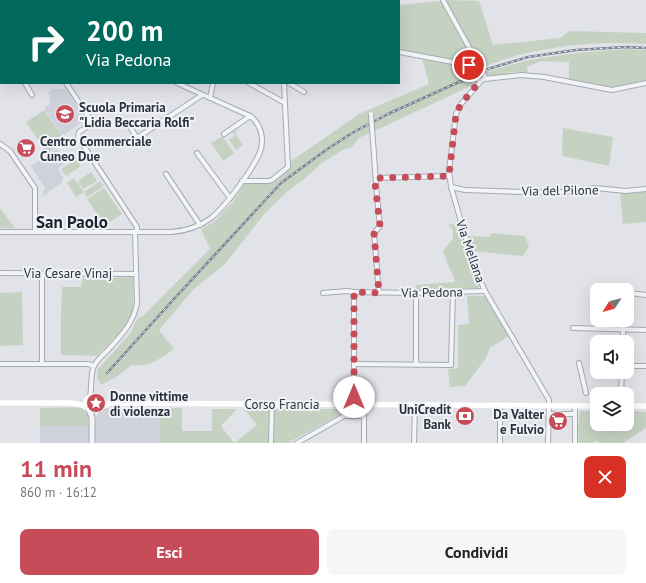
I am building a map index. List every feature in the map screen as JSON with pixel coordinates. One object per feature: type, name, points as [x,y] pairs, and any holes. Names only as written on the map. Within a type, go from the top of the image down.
[{"type":"main road","name":"Corso Francia","points":[[0,403],[72,403],[90,401],[110,403],[590,406]]},
{"type":"main road","points":[[90,401],[100,404],[97,409],[90,401]]},
{"type":"main road","name":"Corso Francia","points":[[97,409],[110,403]]},
{"type":"main road","points":[[634,406],[646,406]]},
{"type":"street","points":[[443,0],[481,76]]},
{"type":"street","points":[[400,52],[474,66],[481,76]]},
{"type":"street","points":[[481,76],[495,77],[521,75],[544,77],[612,90],[646,83]]},
{"type":"street","name":"Via Mellana","points":[[481,76],[475,87],[461,104],[456,114],[449,176],[451,187],[474,266],[485,291],[549,400],[549,406]]},
{"type":"street","points":[[26,84],[32,95]]},
{"type":"street","points":[[67,84],[90,119],[89,126],[79,132],[78,137],[136,223],[137,230],[135,232],[137,303],[135,313],[129,326],[94,366],[90,401],[92,417],[92,443]]},
{"type":"street","points":[[0,232],[178,232],[200,225],[218,212],[230,198],[257,157],[262,144],[260,128],[256,120],[250,116],[179,84]]},
{"type":"street","points":[[210,98],[213,84]]},
{"type":"street","points":[[251,84],[285,103]]},
{"type":"street","points":[[242,181],[272,180],[288,167],[284,84]]},
{"type":"street","points":[[291,84],[304,92]]},
{"type":"street","points":[[129,125],[138,138],[202,95]]},
{"type":"street","points":[[370,113],[380,226],[374,233],[379,293]]},
{"type":"street","points":[[224,134],[250,116]]},
{"type":"street","points":[[0,144],[10,151],[34,186],[34,232]]},
{"type":"street","points":[[197,153],[230,198]]},
{"type":"street","points":[[166,174],[200,225]]},
{"type":"street","points":[[376,178],[449,176]]},
{"type":"street","name":"Via del Pilone","points":[[451,187],[465,190],[553,193],[595,188],[626,192],[646,190]]},
{"type":"street","name":"Via Cesare Vinaj","points":[[0,273],[136,274]]},
{"type":"street","points":[[42,274],[42,364]]},
{"type":"street","name":"Via Pedona","points":[[323,294],[347,291],[416,293],[485,291]]},
{"type":"street","points":[[354,292],[354,398]]},
{"type":"street","points":[[354,364],[451,366],[453,292]]},
{"type":"street","points":[[416,293],[416,365]]},
{"type":"street","points":[[634,294],[646,295]]},
{"type":"street","points":[[573,328],[646,330]]},
{"type":"street","points":[[623,330],[623,335]]},
{"type":"street","points":[[579,362],[586,393]]},
{"type":"street","points":[[0,364],[88,364],[94,366]]},
{"type":"street","points":[[634,366],[646,366]]},
{"type":"street","points":[[271,443],[272,404]]},
{"type":"street","points":[[297,443],[346,416],[356,409],[357,404]]},
{"type":"street","points":[[364,404],[364,443]]},
{"type":"street","points":[[414,443],[415,405]]},
{"type":"street","points":[[500,406],[500,443]]},
{"type":"street","points":[[548,443],[549,406]]},
{"type":"street","points":[[575,406],[575,443]]},
{"type":"street","points":[[92,417],[97,409]]},
{"type":"street","points":[[549,414],[575,414]]},
{"type":"street","points":[[346,416],[364,416]]},
{"type":"shaded area","name":"Scuola Primaria \"Lidia Beccaria Rolfi\"","points":[[53,89],[65,89],[86,119],[63,136],[44,108],[50,104],[49,92]]},
{"type":"shaded area","points":[[57,149],[65,163],[58,169],[63,178],[62,182],[42,197],[45,188],[31,166]]},
{"type":"shaded area","points":[[104,408],[160,408],[160,443],[40,443],[40,426],[94,425],[98,413]]},
{"type":"green space","points":[[450,0],[479,1],[493,45],[560,38],[570,31],[646,33],[646,44],[601,43],[571,45],[521,54],[483,67],[481,63],[471,68],[473,73],[473,85],[359,138],[351,148],[344,149],[322,163],[303,180],[290,189],[265,213],[225,264],[193,290],[159,330],[174,349],[150,363],[144,365],[132,365],[116,377],[101,385],[97,377],[98,369],[129,335],[138,318],[142,317],[210,249],[201,229],[214,222],[231,204],[245,183],[273,177],[290,162],[359,114],[429,84],[421,54],[400,51],[400,5]]},
{"type":"green space","points":[[627,49],[646,50],[646,80],[613,87],[569,79],[569,62],[541,61],[527,67],[528,73],[512,72],[496,76],[487,75],[485,72],[529,60],[576,53]]},
{"type":"green space","points":[[45,111],[63,137],[67,137],[68,139],[47,153],[26,122]]},
{"type":"green space","points":[[563,128],[613,137],[609,166],[562,156]]},
{"type":"green space","points":[[234,129],[243,145],[236,150],[229,140],[235,135],[231,131]]},
{"type":"green space","points":[[223,137],[234,153],[223,161],[211,143]]},
{"type":"green space","points":[[76,159],[81,166],[66,176],[61,169]]},
{"type":"green space","points":[[91,172],[97,181],[83,189],[78,181]]},
{"type":"green space","points":[[74,178],[84,192],[76,197],[67,183]]},
{"type":"green space","points":[[100,181],[104,186],[87,197],[84,192]]},
{"type":"green space","points":[[104,188],[122,214],[105,225],[87,199]]},
{"type":"green space","points":[[646,191],[646,222],[623,224],[620,193]]},
{"type":"green space","points":[[0,208],[15,228],[0,228]]},
{"type":"green space","points":[[459,222],[479,288],[416,290],[416,285],[455,282],[443,251],[453,239],[453,230],[448,225]]},
{"type":"green space","points":[[492,233],[525,236],[529,246],[523,256],[472,251],[468,236],[489,237]]},
{"type":"green space","points":[[133,277],[133,309],[131,316],[118,334],[97,356],[61,355],[62,287],[81,287],[82,279]]},
{"type":"green space","points":[[22,292],[23,345],[0,346],[0,293]]},
{"type":"green space","points":[[467,296],[485,296],[509,336],[490,348],[486,358],[465,386],[450,387],[448,369],[458,368],[458,325],[469,324]]},
{"type":"green space","points":[[81,407],[88,415],[88,426],[40,426],[40,408]]},
{"type":"green space","points":[[160,408],[182,408],[182,431],[212,431],[212,409],[237,409],[221,426],[234,443],[160,443]]},
{"type":"green space","points":[[244,409],[343,409],[343,413],[288,443],[234,443],[257,425]]},
{"type":"green space","points":[[580,411],[590,411],[590,431],[634,431],[634,411],[646,412],[646,428],[623,443],[599,443],[597,441],[591,443],[579,443],[578,427]]},
{"type":"railway","points":[[488,69],[528,57],[576,50],[626,47],[646,48]]},
{"type":"railway","points":[[107,373],[281,183],[352,133],[388,114],[470,77]]},
{"type":"place","name":"Scuola Primaria \"Lidia Beccaria Rolfi\"","points":[[65,114]]},
{"type":"place","name":"Centro Commerciale Cuneo Due","points":[[26,148]]},
{"type":"place","name":"Donne vittime di violenza","points":[[96,403]]},
{"type":"place","name":"UniCredit Bank","points":[[465,416]]},
{"type":"place","name":"Da Valter e Fulvio","points":[[558,421]]},
{"type":"district","name":"San Paolo","points":[[72,222]]},
{"type":"route","points":[[354,397],[354,292],[379,293],[374,233],[380,226],[375,183],[376,178],[449,176],[456,114],[461,104],[475,87],[476,82],[477,73],[469,65]]}]
